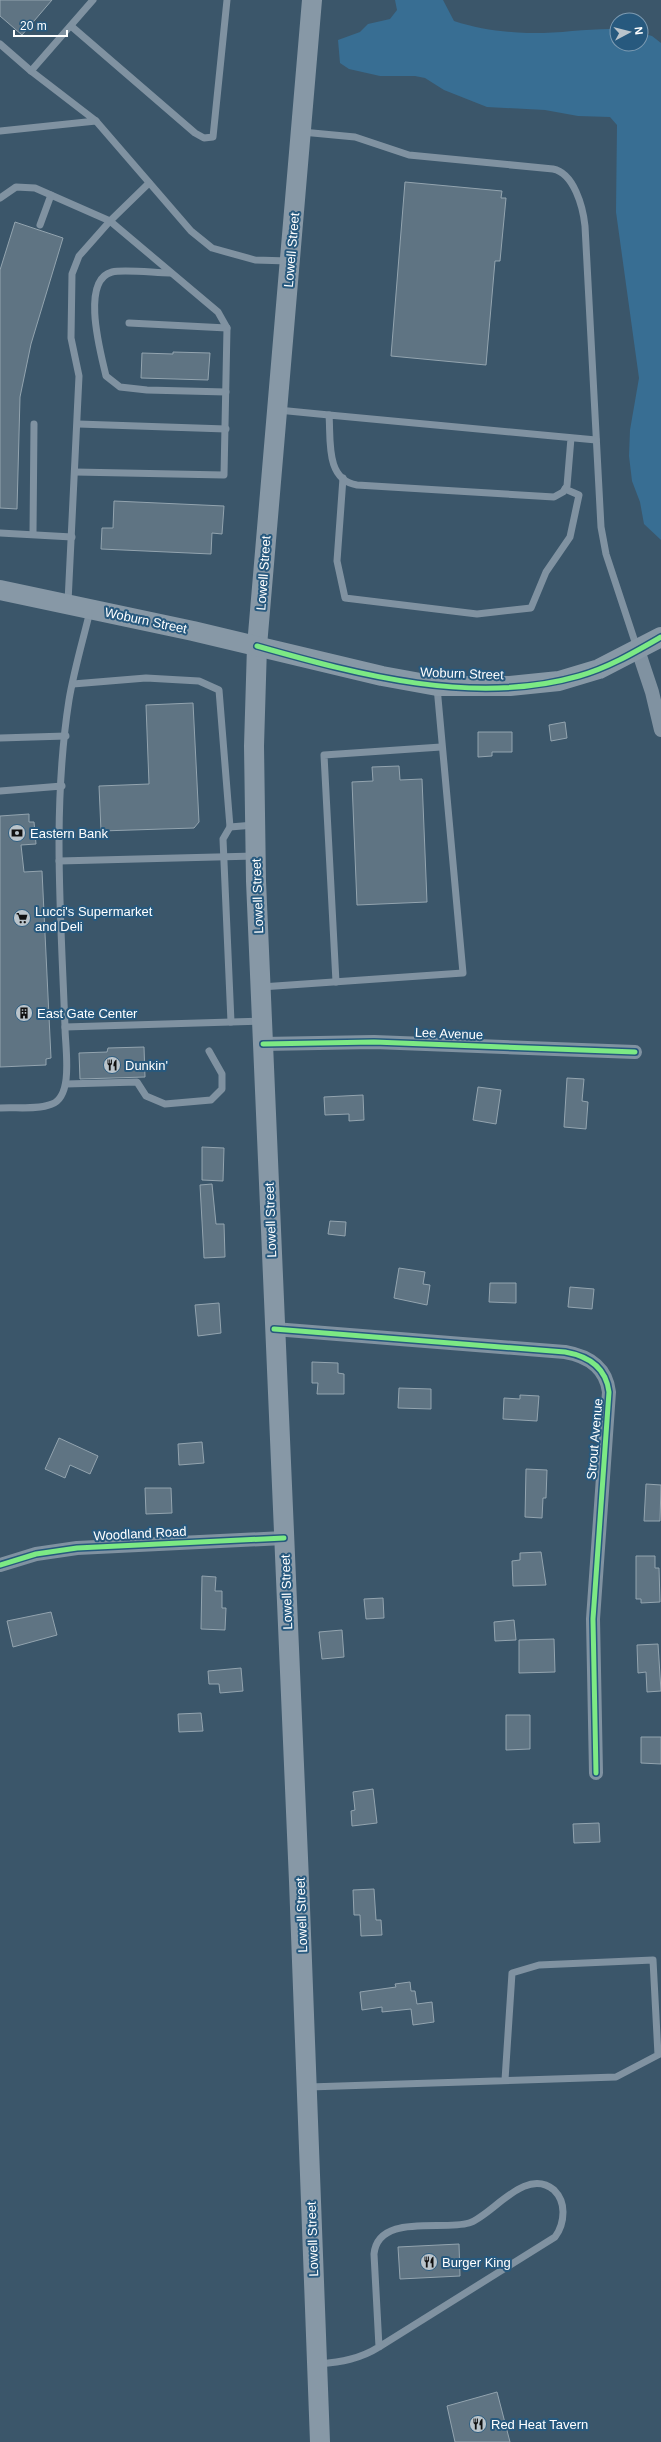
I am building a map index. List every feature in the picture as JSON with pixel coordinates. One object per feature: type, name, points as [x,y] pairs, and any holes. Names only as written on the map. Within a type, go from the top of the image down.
[{"type":"main road","name":"Lowell Street","points":[[312,0],[257,646],[254,746],[255,825],[262,1021],[320,2442]]},
{"type":"main road","name":"Woburn Street","points":[[0,590],[257,646],[304,659],[437,686],[510,686],[559,681],[599,669],[661,637]]},
{"type":"street","points":[[638,650],[652,692],[661,730]]},
{"type":"street","name":"Lee Avenue","points":[[263,1044],[374,1042],[635,1052]]},
{"type":"street","name":"Strout Avenue","points":[[274,1329],[565,1352],[586,1358],[603,1373],[609,1392],[593,1619],[596,1773]]},
{"type":"street","name":"Woodland Road","points":[[0,1565],[36,1554],[77,1548],[284,1538]]},
{"type":"lane","points":[[31,71],[93,0]]},
{"type":"lane","points":[[71,26],[194,133],[204,138],[213,137],[227,0]]},
{"type":"lane","points":[[0,44],[31,71],[96,121],[191,232],[212,248],[255,260],[290,262]]},
{"type":"lane","points":[[0,132],[96,121]]},
{"type":"lane","points":[[300,131],[355,137],[409,155],[553,169],[564,174],[579,202],[584,220],[603,541],[638,650]]},
{"type":"lane","points":[[68,604],[78,424],[79,376],[71,338],[72,274],[79,256],[110,221],[149,183]]},
{"type":"lane","points":[[0,198],[16,187],[35,188],[110,221],[218,312],[227,328],[224,475],[75,472]]},
{"type":"lane","points":[[40,225],[52,195]]},
{"type":"lane","points":[[170,273],[112,272],[100,278],[96,286],[95,329],[106,376],[120,387],[147,390],[226,392]]},
{"type":"lane","points":[[129,323],[227,328]]},
{"type":"lane","points":[[276,410],[596,440]]},
{"type":"lane","points":[[329,415],[332,466],[343,478],[357,485],[550,497],[558,496],[565,489],[571,438]]},
{"type":"lane","points":[[33,534],[34,424]]},
{"type":"lane","points":[[78,424],[226,429]]},
{"type":"lane","points":[[343,478],[337,562],[345,598],[477,614],[531,608],[546,572],[570,537],[579,495],[565,489]]},
{"type":"lane","points":[[0,533],[72,537]]},
{"type":"lane","points":[[0,1108],[50,1105],[60,1099],[66,1084],[59,861],[62,786],[66,736],[73,684],[91,609]]},
{"type":"lane","points":[[73,684],[146,678],[199,681],[219,690],[230,827],[223,839],[225,857],[231,1022]]},
{"type":"lane","points":[[261,987],[463,973],[441,746],[437,686]]},
{"type":"lane","points":[[0,738],[66,736]]},
{"type":"lane","points":[[336,982],[324,755],[441,746]]},
{"type":"lane","points":[[0,791],[62,786]]},
{"type":"lane","points":[[230,827],[255,825]]},
{"type":"lane","points":[[59,861],[256,856]]},
{"type":"lane","points":[[65,1027],[262,1021]]},
{"type":"lane","points":[[66,1084],[137,1082],[146,1096],[165,1104],[211,1100],[222,1089],[222,1074],[209,1051]]},
{"type":"lane","points":[[306,2087],[616,2077],[658,2055],[654,1960],[539,1965],[512,1973],[505,2080]]},
{"type":"lane","points":[[317,2364],[344,2362],[379,2347],[555,2237],[563,2221],[563,2205],[556,2192],[543,2186],[528,2186],[512,2192],[470,2223],[396,2228],[384,2233],[376,2244],[374,2254],[379,2347]]},
{"type":"shaded area","points":[[395,0],[443,0],[454,21],[490,30],[518,33],[538,33],[609,29],[609,52],[649,52],[649,35],[661,43],[661,540],[644,524],[640,502],[632,481],[629,456],[630,430],[639,378],[616,212],[617,125],[610,117],[578,116],[545,110],[487,107],[444,90],[425,78],[415,76],[380,76],[349,69],[340,63],[338,40],[360,32],[368,24],[390,19],[397,10]]},
{"type":"building","points":[[0,0],[52,0],[22,35],[0,16]]},
{"type":"building","points":[[405,182],[502,191],[501,198],[506,198],[500,261],[495,261],[486,365],[391,356]]},
{"type":"building","points":[[15,222],[63,238],[31,344],[20,397],[17,509],[0,508],[0,270]]},
{"type":"building","points":[[173,352],[210,353],[208,380],[141,378],[142,353],[173,354]]},
{"type":"building","points":[[114,501],[224,506],[222,534],[212,533],[211,554],[101,549],[102,528],[113,528]]},
{"type":"building","points":[[193,703],[199,822],[194,828],[101,831],[99,786],[149,784],[146,705]]},
{"type":"building","points":[[565,722],[567,738],[551,741],[549,725]]},
{"type":"building","points":[[478,732],[512,732],[512,752],[492,752],[492,756],[478,757]]},
{"type":"building","points":[[399,766],[400,780],[422,779],[427,902],[357,905],[352,782],[373,781],[372,767]]},
{"type":"building","points":[[29,814],[29,822],[34,822],[36,844],[21,845],[24,872],[42,871],[51,1058],[46,1059],[46,1065],[0,1067],[0,816]]},
{"type":"building","name":"Dunkin'","points":[[144,1047],[145,1077],[80,1079],[79,1053],[107,1052],[108,1048]]},
{"type":"building","points":[[567,1078],[584,1079],[582,1101],[588,1102],[586,1129],[564,1127]]},
{"type":"building","points":[[478,1087],[501,1090],[496,1124],[473,1120]]},
{"type":"building","points":[[363,1095],[364,1120],[349,1121],[349,1114],[325,1115],[324,1097]]},
{"type":"building","points":[[202,1147],[224,1148],[223,1181],[202,1180]]},
{"type":"building","points":[[212,1184],[216,1224],[224,1224],[225,1257],[204,1258],[200,1185]]},
{"type":"building","points":[[330,1221],[346,1222],[345,1236],[328,1234]]},
{"type":"building","points":[[399,1268],[425,1272],[423,1284],[430,1285],[427,1305],[394,1298]]},
{"type":"building","points":[[490,1283],[516,1283],[516,1303],[489,1302]]},
{"type":"building","points":[[570,1287],[594,1289],[592,1309],[568,1307]]},
{"type":"building","points":[[219,1303],[221,1333],[198,1336],[195,1305]]},
{"type":"building","points":[[312,1362],[338,1363],[338,1373],[344,1374],[344,1394],[317,1394],[318,1383],[312,1383]]},
{"type":"building","points":[[399,1388],[431,1389],[431,1409],[398,1408]]},
{"type":"building","points":[[520,1395],[539,1396],[537,1421],[503,1419],[504,1398],[520,1399]]},
{"type":"building","points":[[59,1438],[98,1456],[90,1474],[70,1465],[65,1478],[45,1469]]},
{"type":"building","points":[[202,1442],[204,1463],[179,1465],[178,1444]]},
{"type":"building","points":[[526,1469],[547,1470],[546,1498],[543,1498],[542,1518],[525,1517]]},
{"type":"building","points":[[646,1484],[661,1485],[660,1521],[644,1521]]},
{"type":"building","points":[[145,1488],[171,1488],[172,1513],[146,1514]]},
{"type":"building","points":[[541,1552],[546,1585],[513,1586],[512,1561],[520,1560],[520,1553]]},
{"type":"building","points":[[636,1556],[655,1556],[655,1568],[659,1568],[660,1602],[641,1603],[641,1599],[636,1599]]},
{"type":"building","points":[[202,1576],[216,1577],[215,1591],[222,1591],[222,1608],[226,1608],[225,1630],[201,1629]]},
{"type":"building","points":[[383,1598],[384,1618],[366,1619],[364,1599]]},
{"type":"building","points":[[51,1612],[57,1635],[13,1647],[7,1621]]},
{"type":"building","points":[[514,1620],[516,1640],[495,1641],[494,1622]]},
{"type":"building","points":[[342,1630],[344,1657],[322,1659],[319,1632]]},
{"type":"building","points":[[554,1639],[555,1672],[519,1673],[519,1640]]},
{"type":"building","points":[[658,1644],[661,1691],[647,1692],[646,1672],[638,1673],[637,1645]]},
{"type":"building","points":[[241,1668],[243,1691],[220,1693],[219,1684],[209,1684],[208,1671]]},
{"type":"building","points":[[201,1713],[203,1731],[179,1732],[178,1714]]},
{"type":"building","points":[[506,1715],[530,1715],[530,1749],[506,1750]]},
{"type":"building","points":[[641,1737],[661,1737],[661,1764],[641,1763]]},
{"type":"building","points":[[373,1789],[377,1823],[352,1826],[351,1811],[355,1810],[353,1792]]},
{"type":"building","points":[[599,1823],[600,1842],[574,1843],[573,1824]]},
{"type":"building","points":[[374,1889],[376,1920],[381,1920],[382,1935],[361,1936],[360,1915],[354,1915],[353,1890]]},
{"type":"building","points":[[410,1982],[411,1991],[415,1991],[417,2004],[432,2002],[434,2022],[413,2025],[411,2009],[382,2012],[382,2007],[362,2010],[360,1992],[396,1987],[395,1984]]},
{"type":"building","name":"Burger King","points":[[459,2244],[460,2276],[400,2279],[398,2247]]},
{"type":"building","name":"Red Heat Tavern","points":[[497,2392],[510,2442],[455,2442],[447,2406]]},
{"type":"cycle path","points":[[257,646],[376,676],[417,683],[458,687],[499,688],[539,685],[590,673],[621,659],[661,637]]},
{"type":"cycle path","points":[[263,1044],[374,1042],[635,1052]]},
{"type":"cycle path","points":[[274,1329],[565,1352],[581,1356],[600,1369],[607,1383],[609,1392],[593,1619],[596,1773]]},
{"type":"cycle path","points":[[0,1565],[36,1554],[77,1548],[284,1538]]},
{"type":"place","name":"Eastern Bank","points":[[17,833]]},
{"type":"place","name":"Lucci's Supermarket and Deli","points":[[22,918]]},
{"type":"place","name":"East Gate Center","points":[[24,1013]]},
{"type":"place","name":"Dunkin'","points":[[112,1065]]},
{"type":"place","name":"Burger King","points":[[429,2262]]},
{"type":"place","name":"Red Heat Tavern","points":[[478,2424]]}]
